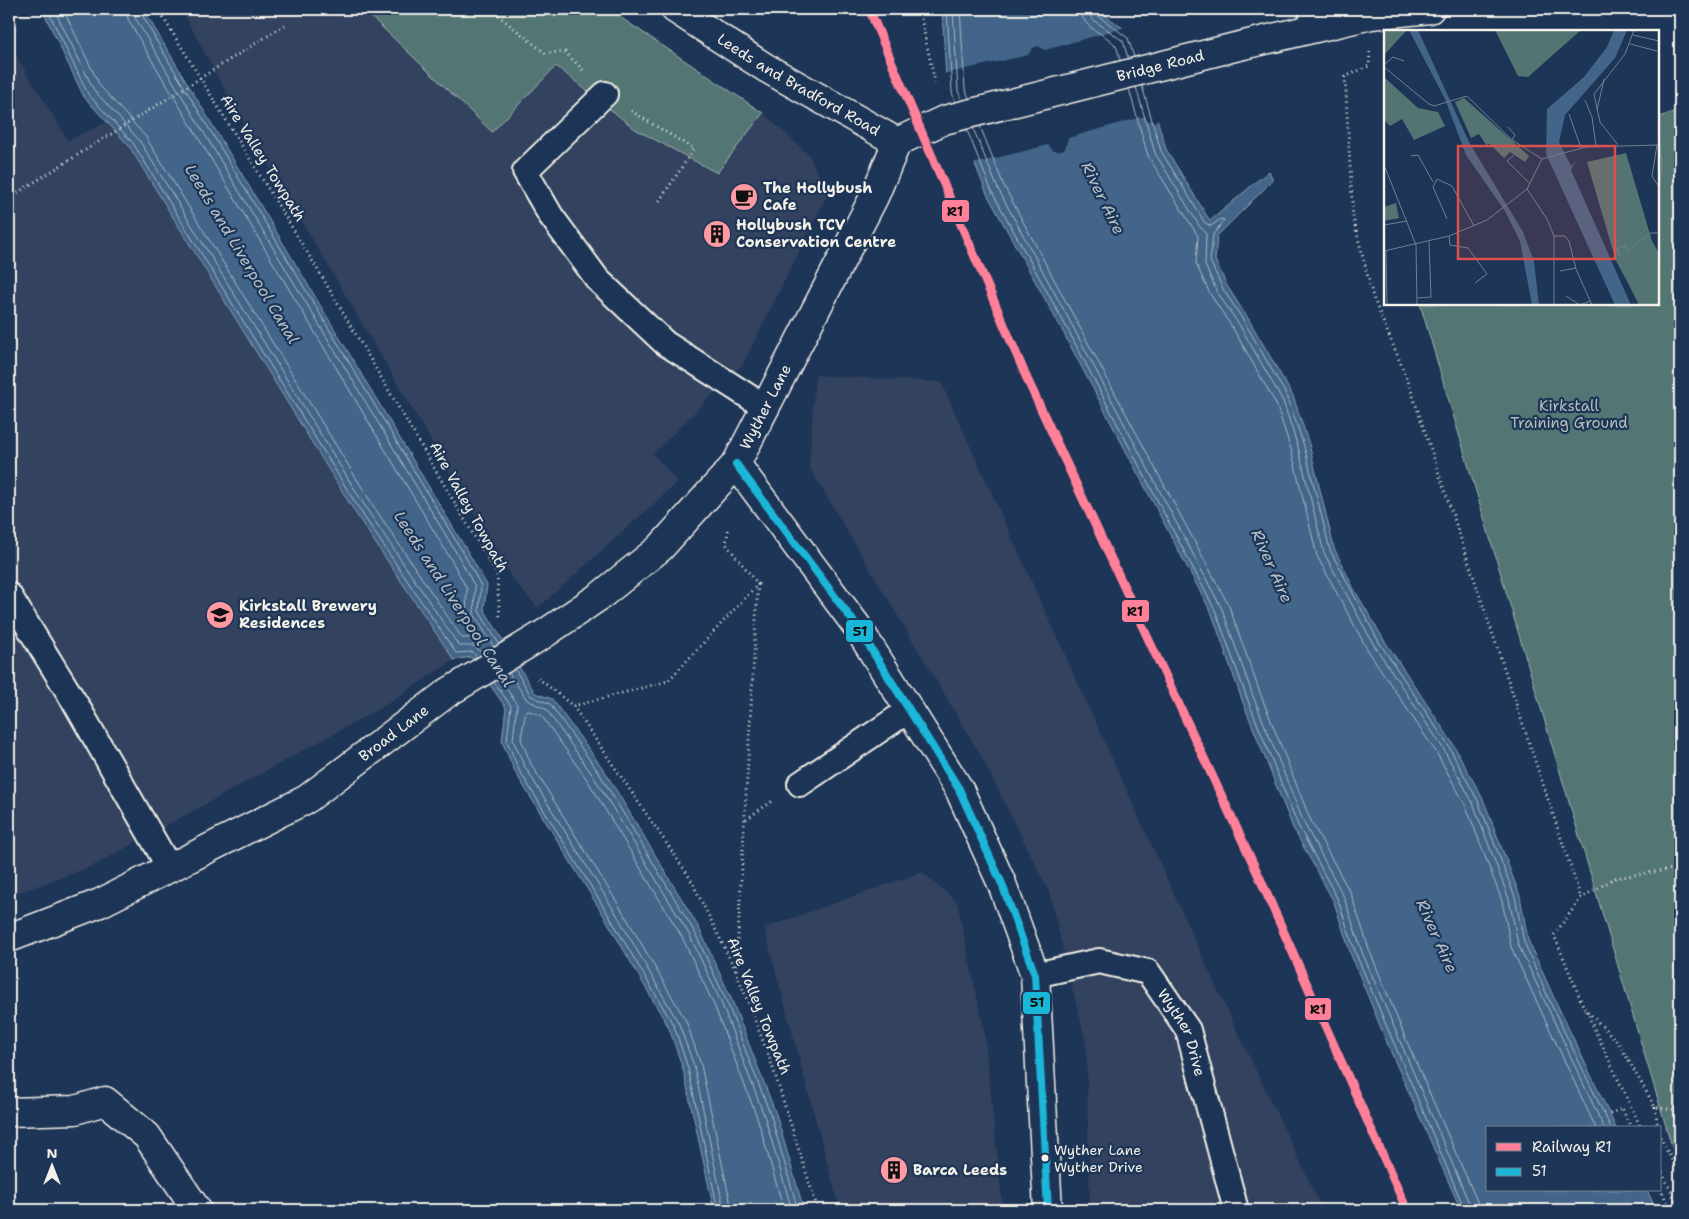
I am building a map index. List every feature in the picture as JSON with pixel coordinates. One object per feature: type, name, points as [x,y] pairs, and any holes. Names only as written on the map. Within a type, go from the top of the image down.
[{"type":"street","name":"Leeds and Bradford Road","points":[[675,9],[766,68],[897,142]]},
{"type":"street","name":"Bridge Road","points":[[897,142],[944,120],[1231,48],[1314,19],[1430,9]]},
{"type":"street","name":"Wyther Lane","points":[[897,142],[874,197],[736,464],[856,626],[959,789],[1002,884],[1035,975],[1048,1210]]},
{"type":"street","name":"Broad Lane","points":[[9,938],[100,903],[307,799],[447,693],[544,634],[600,596],[660,548],[736,464]]},
{"type":"street","points":[[9,1112],[75,1110],[105,1101],[147,1136],[197,1210]]},
{"type":"lane","points":[[606,94],[525,171],[550,216],[598,280],[665,343],[764,407]]},
{"type":"lane","points":[[9,595],[77,706],[170,868]]},
{"type":"lane","points":[[800,784],[909,710]]},
{"type":"lane","name":"Wyther Drive","points":[[1035,975],[1098,961],[1148,972],[1188,1030],[1236,1210]]},
{"type":"path","name":"Aire Valley Towpath","points":[[158,9],[318,270],[498,575],[501,623]]},
{"type":"path","points":[[919,9],[944,120]]},
{"type":"path","points":[[9,198],[285,25]]},
{"type":"path","points":[[1370,66],[1345,77],[1354,218],[1371,288],[1408,381],[1581,898]]},
{"type":"path","points":[[730,518],[726,544],[758,584],[736,971]]},
{"type":"path","points":[[574,706],[668,681],[758,584]]},
{"type":"path","name":"Aire Valley Towpath","points":[[533,671],[538,679],[574,706],[690,878],[736,971],[771,1062],[818,1210]]},
{"type":"path","points":[[1640,1126],[1584,1008],[1554,935],[1581,898],[1615,878],[1680,868]]},
{"type":"path","points":[[1584,1008],[1618,1042],[1655,1107],[1658,1126]]},
{"type":"path","points":[[1655,1107],[1680,1111]]},
{"type":"path","points":[[1610,1114],[1622,1108],[1630,1126]]},
{"type":"path","points":[[1662,1141],[1680,1176]]},
{"type":"path","points":[[1662,1172],[1680,1210]]},
{"type":"path","points":[[1662,1192],[1671,1210]]},
{"type":"shaded area","points":[[181,9],[363,9],[492,132],[556,66],[635,129],[717,173],[763,113],[809,155],[828,194],[743,364],[653,454],[678,482],[538,608],[513,580],[227,94]]},
{"type":"shaded area","points":[[9,44],[68,140],[107,122],[129,146],[358,517],[454,660],[384,706],[93,866],[9,896]]},
{"type":"shaded area","points":[[815,375],[941,382],[1218,991],[1323,1210],[1090,1210],[1086,1044],[1049,892],[980,754],[809,467]]},
{"type":"shaded area","points":[[922,872],[957,902],[984,1029],[1003,1210],[840,1210],[764,928]]},
{"type":"green space","points":[[363,9],[608,9],[763,113],[717,173],[635,129],[556,66],[492,132]]},
{"type":"green space","name":"Kirkstall Training Ground","points":[[1680,111],[1680,1173],[1420,305],[1659,305],[1659,117]]},
{"type":"water","name":"Leeds and Liverpool Canal","points":[[42,9],[143,9],[487,585],[484,609],[535,693],[552,699],[604,770],[699,928],[731,998],[776,1114],[804,1210],[714,1210],[683,1069],[669,1028],[607,921],[515,772],[502,741],[506,708],[471,657],[454,660],[358,517],[129,146],[84,97]]},
{"type":"water","name":"River Aire","points":[[942,9],[1097,9],[1132,35],[1166,149],[1210,221],[1269,171],[1273,180],[1217,236],[1215,260],[1227,286],[1293,396],[1309,444],[1334,548],[1354,589],[1384,640],[1452,742],[1483,799],[1520,896],[1528,940],[1615,1126],[1486,1126],[1486,1192],[1648,1192],[1656,1210],[1461,1210],[1390,1050],[1351,955],[1334,902],[1293,828],[1242,700],[1212,614],[1062,330],[987,194],[947,94]]},
{"type":"pier","points":[[1126,27],[1135,34],[1159,118],[1155,122],[1147,120],[1145,116],[1068,138],[1065,149],[1062,151],[1054,151],[1048,145],[973,164],[945,95],[943,74],[1028,55],[1033,48],[1038,46],[1045,50]]},
{"type":"rail line","name":"R1","points":[[869,9],[1028,381],[1258,874],[1407,1210]]},
{"type":"transit line","name":"51","points":[[736,464],[856,625],[959,789],[1002,884],[1035,975],[1048,1210]]},
{"type":"place","name":"The Hollybush Cafe","points":[[744,197]]},
{"type":"place","name":"Hollybush TCV Conservation Centre","points":[[717,234]]},
{"type":"place","name":"Kirkstall Brewery Residences","points":[[220,615]]},
{"type":"place","name":"Wyther Lane Wyther Drive","points":[[1045,1158]]},
{"type":"place","name":"Barca Leeds","points":[[894,1170]]}]
